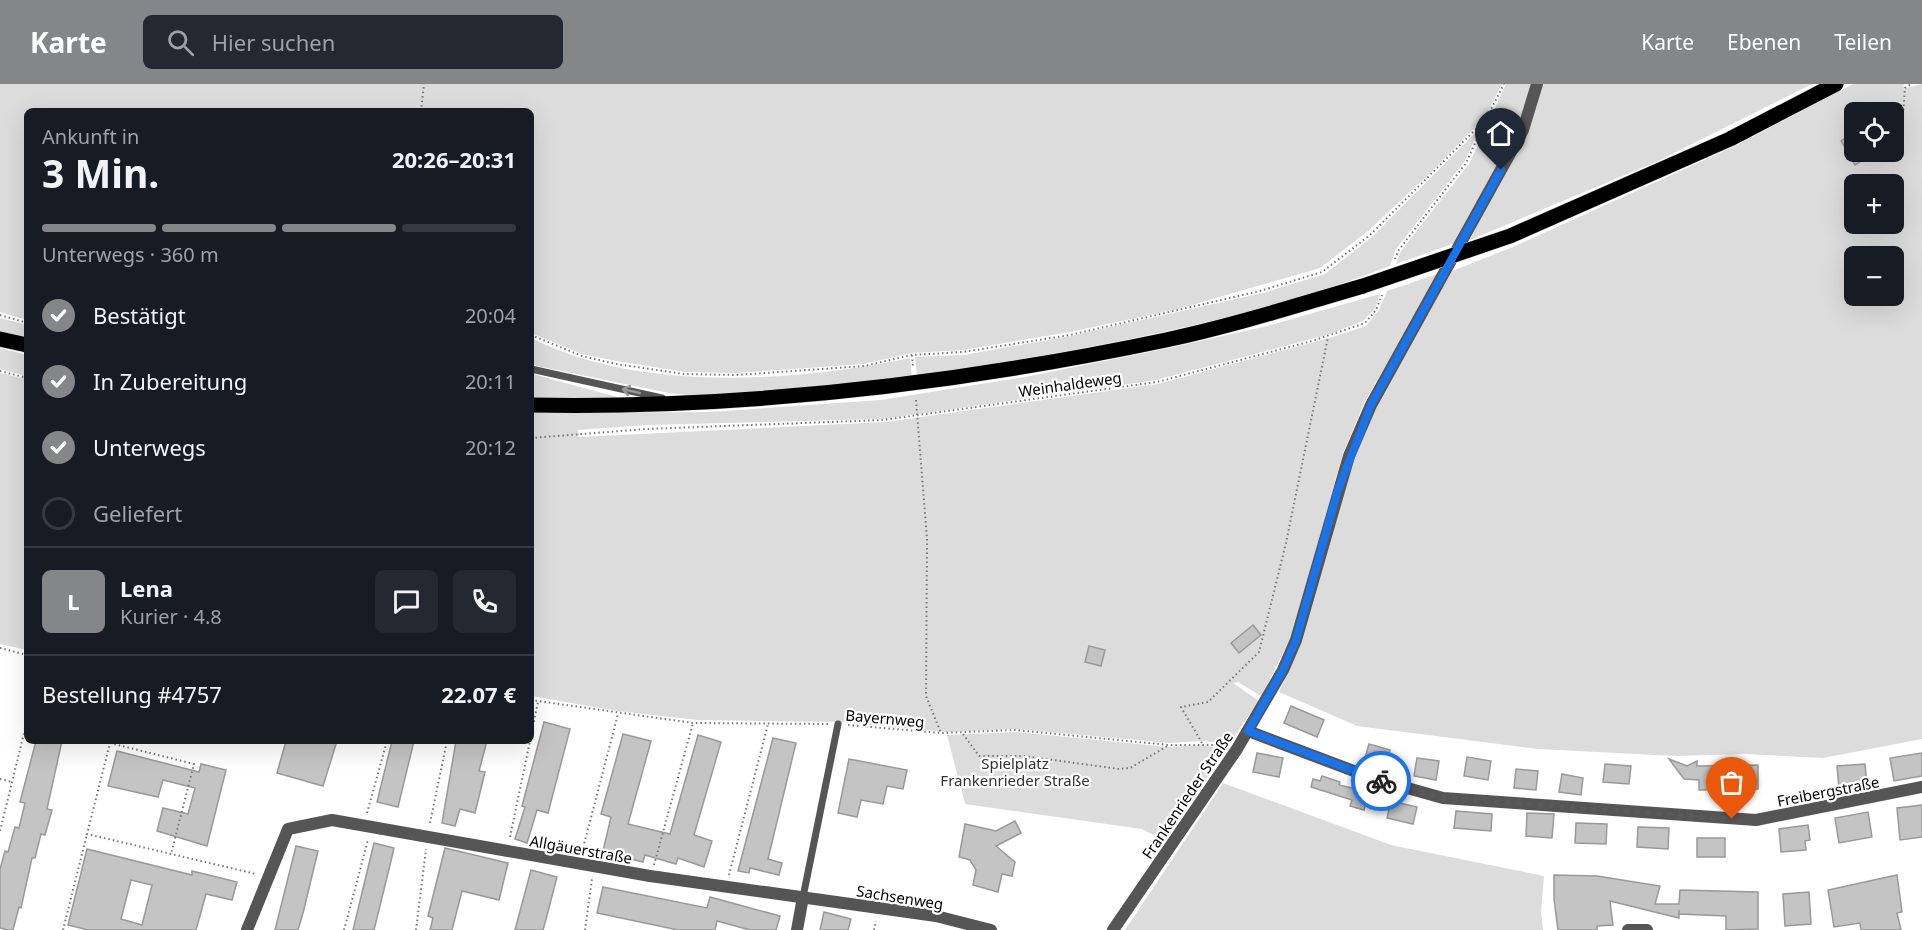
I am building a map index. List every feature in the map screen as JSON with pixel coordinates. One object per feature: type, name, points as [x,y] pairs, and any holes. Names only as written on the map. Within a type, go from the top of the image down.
[{"type":"main road","points":[[534,405],[688,404],[808,396],[916,385],[1168,339],[1363,286],[1510,236],[1730,139],[1836,84]]},
{"type":"main road","points":[[0,339],[24,344]]},
{"type":"street","name":"Frankenrieder Straße","points":[[1113,930],[1237,749],[1283,670],[1296,640],[1346,466],[1371,405],[1523,130],[1537,84]]},
{"type":"street","name":"Freibergstraße","points":[[1248,731],[1375,779],[1443,798],[1756,820],[1922,787]]},
{"type":"street","name":"Allgäuerstraße","points":[[247,930],[288,829],[332,819],[650,876],[803,897]]},
{"type":"street","points":[[797,930],[803,897]]},
{"type":"street","name":"Sachsenweg","points":[[803,897],[936,916],[991,930]]},
{"type":"street","points":[[1628,930],[1647,930]]},
{"type":"lane","points":[[534,370],[688,404]]},
{"type":"lane","points":[[803,897],[838,724]]},
{"type":"path","points":[[421,108],[424,84]]},
{"type":"path","points":[[1395,260],[1398,250],[1467,163],[1486,118],[1504,84]]},
{"type":"path","points":[[1904,102],[1905,88],[1911,84]]},
{"type":"path","points":[[534,336],[582,356],[684,374],[736,375],[864,366],[912,355],[963,352],[1070,335],[1260,291],[1322,272],[1370,235],[1486,118]]},
{"type":"path","name":"Weinhaldeweg","points":[[534,438],[646,429],[882,420],[1158,382],[1328,337],[1365,323],[1376,310],[1383,290]]},
{"type":"path","points":[[0,315],[24,322]]},
{"type":"path","points":[[1202,744],[1181,707],[1208,702],[1259,652],[1286,543],[1328,337]]},
{"type":"path","points":[[912,355],[913,369]]},
{"type":"path","points":[[0,371],[24,377]]},
{"type":"path","points":[[916,400],[927,539],[926,696],[940,733]]},
{"type":"path","points":[[0,648],[24,654]]},
{"type":"path","name":"Bayernweg","points":[[534,700],[693,723],[838,724],[940,733],[1015,730],[1169,745],[1202,744],[1237,749]]},
{"type":"path","points":[[534,720],[538,701]]},
{"type":"path","points":[[579,864],[618,714]]},
{"type":"path","points":[[650,876],[693,723]]},
{"type":"path","points":[[726,887],[768,724]]},
{"type":"path","points":[[962,733],[979,756],[1024,756],[1119,769],[1130,768],[1169,745]]},
{"type":"path","points":[[0,831],[24,734]]},
{"type":"path","points":[[63,930],[110,744]]},
{"type":"path","points":[[114,744],[194,764],[171,854]]},
{"type":"path","points":[[344,930],[386,744]]},
{"type":"path","points":[[507,851],[529,744]]},
{"type":"path","points":[[0,780],[12,782]]},
{"type":"path","points":[[87,834],[268,876]]},
{"type":"path","points":[[585,930],[594,866]]},
{"type":"green space","points":[[0,84],[1502,84],[1485,117],[1430,173],[1368,231],[1320,268],[1178,309],[1070,332],[963,350],[913,353],[863,364],[737,373],[685,372],[616,361],[582,354],[534,334],[534,108],[24,108],[24,319],[0,312]]},
{"type":"green space","points":[[1506,84],[1531,84],[1518,128],[1455,243],[1396,264],[1401,251],[1469,164]]},
{"type":"green space","points":[[1541,84],[1812,84],[1656,162],[1470,240]]},
{"type":"green space","points":[[1853,84],[1905,84],[1903,86],[1906,88],[1922,84],[1922,739],[1823,758],[1745,754],[1675,756],[1538,749],[1357,726],[1279,692],[1289,670],[1354,458],[1375,406],[1452,271],[1513,247],[1735,146]]},
{"type":"green space","points":[[1479,129],[1465,161],[1396,249],[1390,266],[1333,287],[1216,320],[1097,346],[917,377],[915,357],[964,355],[1070,336],[1263,293],[1325,274],[1372,237]]},
{"type":"green space","points":[[1440,273],[1365,401],[1343,453],[1291,638],[1261,696],[1238,682],[1233,683],[1259,701],[1229,744],[1203,741],[1169,743],[1015,729],[947,732],[839,722],[698,720],[618,711],[534,697],[534,413],[710,412],[881,400],[1025,377],[1169,348],[1267,326],[1380,294],[1375,309],[1363,321],[1327,335],[1156,380],[883,419],[647,425],[578,430],[579,437],[886,422],[1158,384],[1366,326],[1379,310],[1387,291]]},
{"type":"green space","points":[[0,318],[24,324],[24,338],[0,332]]},
{"type":"green space","points":[[534,339],[574,356],[620,368],[668,375],[718,378],[768,377],[817,373],[910,358],[912,378],[807,389],[688,395],[534,364]]},
{"type":"green space","points":[[0,348],[24,354],[24,649],[0,644],[0,373],[21,378],[22,375],[0,369]]},
{"type":"green space","points":[[534,374],[536,375],[621,398],[534,398]]},
{"type":"green space","name":"Spielplatz Frankenrieder Straße","points":[[1015,732],[1169,747],[1203,745],[1226,749],[1165,841],[1142,829],[965,804],[947,735]]},
{"type":"green space","points":[[1223,783],[1391,845],[1544,876],[1541,913],[1543,930],[1125,930]]},
{"type":"building","points":[[1253,625],[1261,635],[1239,653],[1231,643]]},
{"type":"building","points":[[1089,646],[1105,650],[1101,666],[1085,662]]},
{"type":"building","points":[[1291,706],[1324,720],[1317,737],[1284,723]]},
{"type":"building","points":[[544,722],[570,729],[548,813],[537,810],[527,843],[515,839],[525,807],[522,806]]},
{"type":"building","points":[[623,734],[651,741],[628,824],[670,834],[698,735],[721,742],[694,835],[712,841],[704,867],[678,858],[676,864],[645,855],[643,862],[615,855],[614,858],[602,855],[611,817],[601,814]]},
{"type":"building","points":[[773,738],[796,743],[768,859],[782,863],[779,875],[750,868],[749,873],[738,871]]},
{"type":"building","points":[[35,744],[61,744],[47,809],[52,810],[45,835],[41,834],[35,858],[32,858],[21,908],[19,907],[13,930],[8,930],[0,928],[0,869],[5,851],[8,852],[15,827],[19,828],[25,803],[20,802]]},
{"type":"building","points":[[285,744],[336,744],[323,786],[277,773]]},
{"type":"building","points":[[391,744],[413,744],[398,807],[377,802]]},
{"type":"building","points":[[455,744],[486,744],[479,771],[485,772],[475,813],[460,809],[455,826],[442,823]]},
{"type":"building","points":[[1369,744],[1390,750],[1385,767],[1364,762]]},
{"type":"building","points":[[117,751],[199,772],[201,764],[226,770],[207,846],[157,831],[163,808],[188,814],[195,788],[163,780],[158,797],[108,786]]},
{"type":"building","points":[[1257,753],[1283,758],[1279,777],[1253,772]]},
{"type":"building","points":[[1922,753],[1922,776],[1894,781],[1890,758]]},
{"type":"building","points":[[1467,757],[1491,761],[1488,780],[1464,776]]},
{"type":"building","points":[[1417,758],[1439,761],[1436,780],[1414,776]]},
{"type":"building","points":[[849,759],[907,770],[903,789],[887,786],[883,804],[861,800],[857,817],[838,813]]},
{"type":"building","points":[[1669,759],[1687,766],[1697,761],[1697,766],[1758,765],[1758,789],[1699,790],[1699,780],[1684,779]]},
{"type":"building","points":[[1605,764],[1631,766],[1629,784],[1603,782]]},
{"type":"building","points":[[1865,764],[1867,786],[1839,789],[1837,766]]},
{"type":"building","points":[[1516,769],[1538,771],[1536,790],[1514,788]]},
{"type":"building","points":[[1562,774],[1583,778],[1581,795],[1559,792]]},
{"type":"building","points":[[1322,776],[1340,782],[1339,785],[1369,792],[1364,810],[1350,806],[1352,800],[1311,787],[1313,779],[1320,781]]},
{"type":"building","points":[[1391,801],[1417,807],[1413,824],[1387,818]]},
{"type":"building","points":[[1922,805],[1922,837],[1900,840],[1897,808]]},
{"type":"building","points":[[1456,811],[1492,814],[1491,831],[1454,828]]},
{"type":"building","points":[[1868,812],[1872,837],[1839,843],[1835,818]]},
{"type":"building","points":[[1527,813],[1554,814],[1552,838],[1526,836]]},
{"type":"building","points":[[1015,821],[1021,833],[996,846],[1015,862],[1012,876],[1002,874],[998,892],[973,885],[976,870],[970,860],[959,857],[965,824],[996,831]]},
{"type":"building","points":[[1576,823],[1607,824],[1606,844],[1575,843]]},
{"type":"building","points":[[1808,825],[1810,840],[1805,841],[1806,850],[1781,852],[1779,829]]},
{"type":"building","points":[[1638,827],[1669,828],[1668,849],[1637,847]]},
{"type":"building","points":[[1697,838],[1725,838],[1725,857],[1697,857]]},
{"type":"building","points":[[374,843],[394,848],[391,861],[374,930],[353,930]]},
{"type":"building","points":[[296,846],[318,851],[303,913],[298,930],[275,930]]},
{"type":"building","points":[[445,848],[508,863],[499,900],[462,891],[452,930],[430,930],[433,918],[428,916]]},
{"type":"building","points":[[87,849],[192,875],[192,871],[237,882],[232,900],[206,894],[196,930],[88,930],[68,925]],"holes":[[[131,880],[152,885],[142,925],[121,919]]]},
{"type":"building","points":[[531,870],[557,877],[545,923],[543,930],[515,930]]},
{"type":"building","points":[[1554,875],[1597,876],[1660,886],[1655,904],[1679,904],[1680,890],[1758,892],[1758,929],[1726,930],[1726,916],[1679,914],[1679,918],[1610,901],[1613,925],[1597,926],[1597,930],[1558,930]]},
{"type":"building","points":[[1897,875],[1902,912],[1897,913],[1901,930],[1861,930],[1860,923],[1834,927],[1828,890]]},
{"type":"building","points":[[603,887],[707,908],[710,897],[780,916],[776,930],[750,930],[717,921],[715,930],[678,930],[597,913]]},
{"type":"building","points":[[1809,892],[1811,924],[1785,926],[1783,894]]},
{"type":"building","points":[[824,912],[851,919],[848,930],[820,930]]},
{"type":"way so far","points":[[1381,781],[1443,798],[1732,819]]},
{"type":"route","points":[[1381,781],[1248,731],[1283,670],[1296,640],[1338,490],[1349,456],[1371,405],[1501,170]]}]
